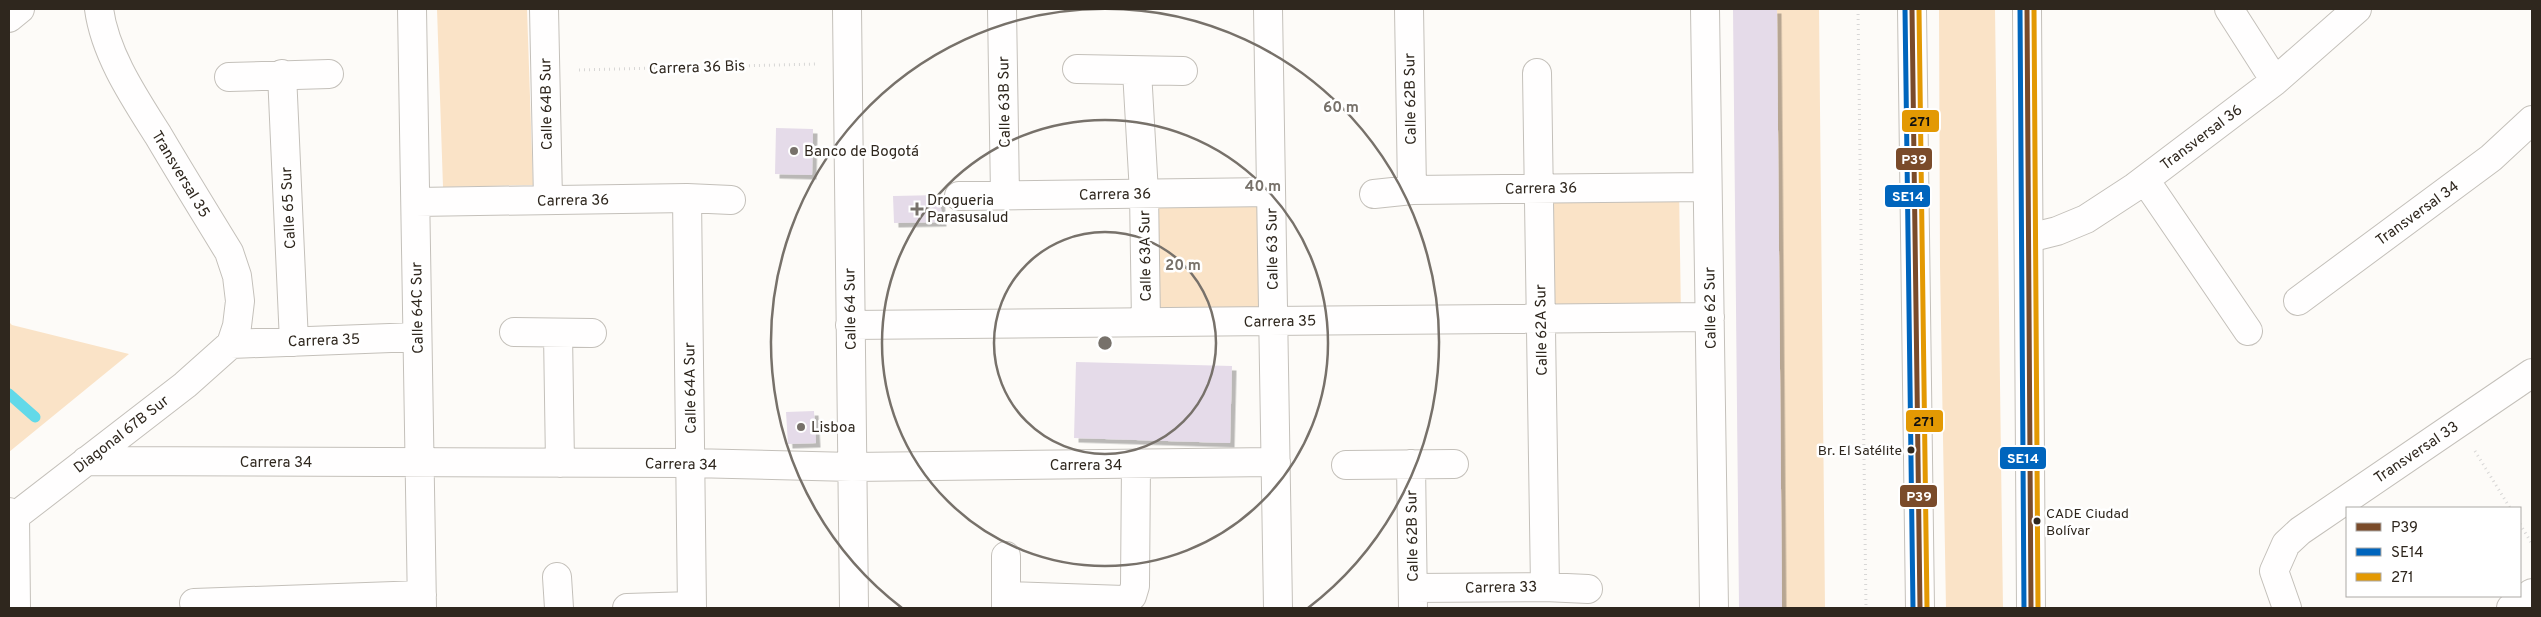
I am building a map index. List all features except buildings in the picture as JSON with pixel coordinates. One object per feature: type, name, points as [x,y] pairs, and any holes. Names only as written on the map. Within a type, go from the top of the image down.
[{"type":"street","points":[[9,18],[20,9]]},
{"type":"street","name":"Transversal 35","points":[[98,9],[107,42],[135,97],[229,252],[237,276],[240,301],[237,326],[231,344]]},
{"type":"street","name":"Calle 64C Sur","points":[[412,9],[422,602]]},
{"type":"street","name":"Calle 64B Sur","points":[[544,9],[548,200]]},
{"type":"street","name":"Calle 64 Sur","points":[[847,9],[854,608]]},
{"type":"street","name":"Calle 63B Sur","points":[[1002,9],[1005,195]]},
{"type":"street","name":"Calle 63 Sur","points":[[1268,9],[1278,608]]},
{"type":"street","name":"Calle 62B Sur","points":[[1409,9],[1412,190]]},
{"type":"street","name":"Calle 62 Sur","points":[[1705,9],[1714,608]]},
{"type":"street","points":[[1912,9],[1920,608]]},
{"type":"street","points":[[2027,9],[2031,608]]},
{"type":"street","points":[[2229,9],[2275,81]]},
{"type":"street","name":"Transversal 36","points":[[2029,238],[2057,231],[2086,218],[2145,180],[2275,81],[2357,9]]},
{"type":"street","points":[[1077,69],[1183,71]]},
{"type":"street","name":"Calle 63A Sur","points":[[1137,71],[1144,193],[1146,322]]},
{"type":"street","name":"Calle 62A Sur","points":[[1537,73],[1545,587]]},
{"type":"street","points":[[229,78],[282,74],[329,74]]},
{"type":"street","name":"Calle 65 Sur","points":[[282,74],[294,342]]},
{"type":"street","name":"Transversal 34","points":[[2298,300],[2490,158],[2532,120]]},
{"type":"street","points":[[2145,180],[2248,331]]},
{"type":"street","name":"Carrera 36","points":[[1374,194],[1412,190],[1707,186]]},
{"type":"street","name":"Carrera 36","points":[[959,196],[1271,192]]},
{"type":"street","name":"Carrera 36","points":[[416,202],[688,198],[731,200]]},
{"type":"street","name":"Calle 64A Sur","points":[[688,198],[692,607]]},
{"type":"street","name":"Carrera 35","points":[[850,326],[1710,317]]},
{"type":"street","points":[[514,332],[592,333]]},
{"type":"street","points":[[558,334],[560,463]]},
{"type":"street","name":"Carrera 35","points":[[231,344],[418,337]]},
{"type":"street","name":"Diagonal 67B Sur","points":[[11,516],[185,385],[231,344]]},
{"type":"street","name":"Transversal 33","points":[[2287,608],[2274,571],[2286,544],[2300,531],[2532,373]]},
{"type":"street","name":"Carrera 34","points":[[86,461],[690,463],[852,467],[1276,462]]},
{"type":"street","points":[[1006,556],[1006,602],[1124,600],[1132,596],[1135,586],[1136,464]]},
{"type":"street","name":"Calle 62B Sur","points":[[1411,464],[1413,598]]},
{"type":"street","points":[[1346,465],[1454,464]]},
{"type":"street","points":[[11,516],[16,608]]},
{"type":"street","points":[[557,577],[559,608]]},
{"type":"street","name":"Carrera 33","points":[[1413,598],[1545,587],[1588,589]]},
{"type":"street","points":[[2510,608],[2532,593]]},
{"type":"street","points":[[194,602],[422,602]]},
{"type":"street","points":[[627,608],[692,607]]},
{"type":"path","points":[[1858,9],[1866,608]]},
{"type":"path","name":"Carrera 36 Bis","points":[[546,71],[848,63]]},
{"type":"path","points":[[2458,423],[2509,507]]},
{"type":"path","points":[[2521,526],[2532,544]]},
{"type":"shaded area","points":[[437,9],[527,9],[533,185],[443,187]]},
{"type":"shaded area","points":[[1777,9],[1819,9],[1825,608],[1782,608]]},
{"type":"shaded area","points":[[1939,9],[1995,9],[2003,608],[1946,608],[1940,266]]},
{"type":"shaded area","points":[[1679,187],[1681,317],[1541,318],[1539,188]]},
{"type":"shaded area","points":[[1271,192],[1274,321],[1146,322],[1144,193]]},
{"type":"shaded area","points":[[9,322],[12,325],[129,354],[9,452]]},
{"type":"waterway","points":[[9,394],[35,417]]},
{"type":"transit line","name":"SE14","points":[[1905,9],[1913,608]]},
{"type":"transit line","name":"P39","points":[[1912,9],[1920,608]]},
{"type":"transit line","name":"271","points":[[1919,9],[1927,608]]},
{"type":"transit line","name":"SE14","points":[[2020,9],[2024,608]]},
{"type":"transit line","name":"P39","points":[[2027,9],[2031,608]]},
{"type":"transit line","name":"271","points":[[2034,9],[2038,608]]},
{"type":"place","name":"Banco de Bogotá","points":[[794,151]]},
{"type":"place","name":"Drogueria Parasusalud","points":[[917,209]]},
{"type":"place","name":"Lisboa","points":[[801,427]]},
{"type":"place","name":"Br. El Satélite","points":[[1911,450]]},
{"type":"place","name":"CADE Ciudad Bolívar","points":[[2037,521]]}]
